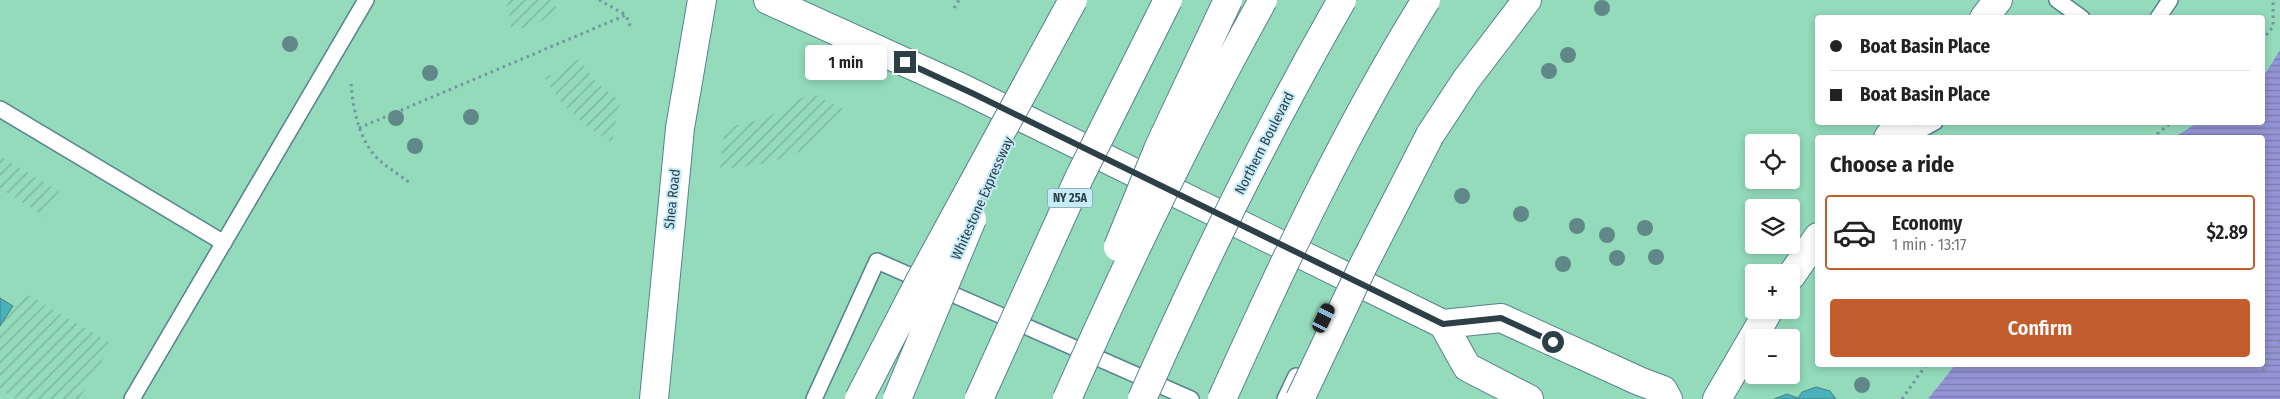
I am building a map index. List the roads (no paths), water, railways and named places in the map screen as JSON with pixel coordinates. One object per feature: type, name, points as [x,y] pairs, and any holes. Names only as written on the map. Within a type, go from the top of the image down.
[{"type":"main road","name":"Shea Road","points":[[654,399],[680,128],[702,0]]},
{"type":"main road","points":[[768,0],[962,88],[1443,324],[1501,318],[1639,381],[1663,390],[1668,399]]},
{"type":"main road","points":[[859,399],[921,279],[1074,0]]},
{"type":"main road","name":"Whitestone Expressway","points":[[897,399],[975,211],[1074,0]]},
{"type":"main road","name":"NY 25A","points":[[979,399],[1074,187],[1168,0]]},
{"type":"main road","points":[[1060,399],[1083,335],[1159,147],[1228,0]]},
{"type":"main road","points":[[1067,399],[1167,184],[1211,95],[1263,0]]},
{"type":"main road","name":"Northern Boulevard","points":[[1142,399],[1246,178],[1342,0]]},
{"type":"main road","points":[[1222,399],[1316,198],[1373,91],[1426,0]]},
{"type":"main road","points":[[1300,399],[1362,268],[1430,135],[1482,39],[1506,0]]},
{"type":"main road","points":[[1430,135],[1466,80],[1527,0]]},
{"type":"main road","points":[[1986,15],[1998,0]]},
{"type":"main road","points":[[1799,264],[1815,241]]},
{"type":"main road","points":[[1717,399],[1764,319]]},
{"type":"main road","points":[[1443,324],[1467,367],[1529,399]]},
{"type":"lane","points":[[132,399],[366,0]]},
{"type":"lane","points":[[2057,0],[2078,15]]},
{"type":"lane","points":[[2160,15],[2170,0]]},
{"type":"lane","points":[[0,109],[224,243]]},
{"type":"lane","points":[[1911,135],[1930,125]]},
{"type":"lane","points":[[814,399],[877,261],[1191,399]]},
{"type":"lane","points":[[1285,399],[1344,276]]},
{"type":"water","points":[[2280,50],[2280,399],[1928,399],[1953,367],[2265,367],[2265,135],[2178,135],[2194,125],[2265,125],[2265,74]]}]
